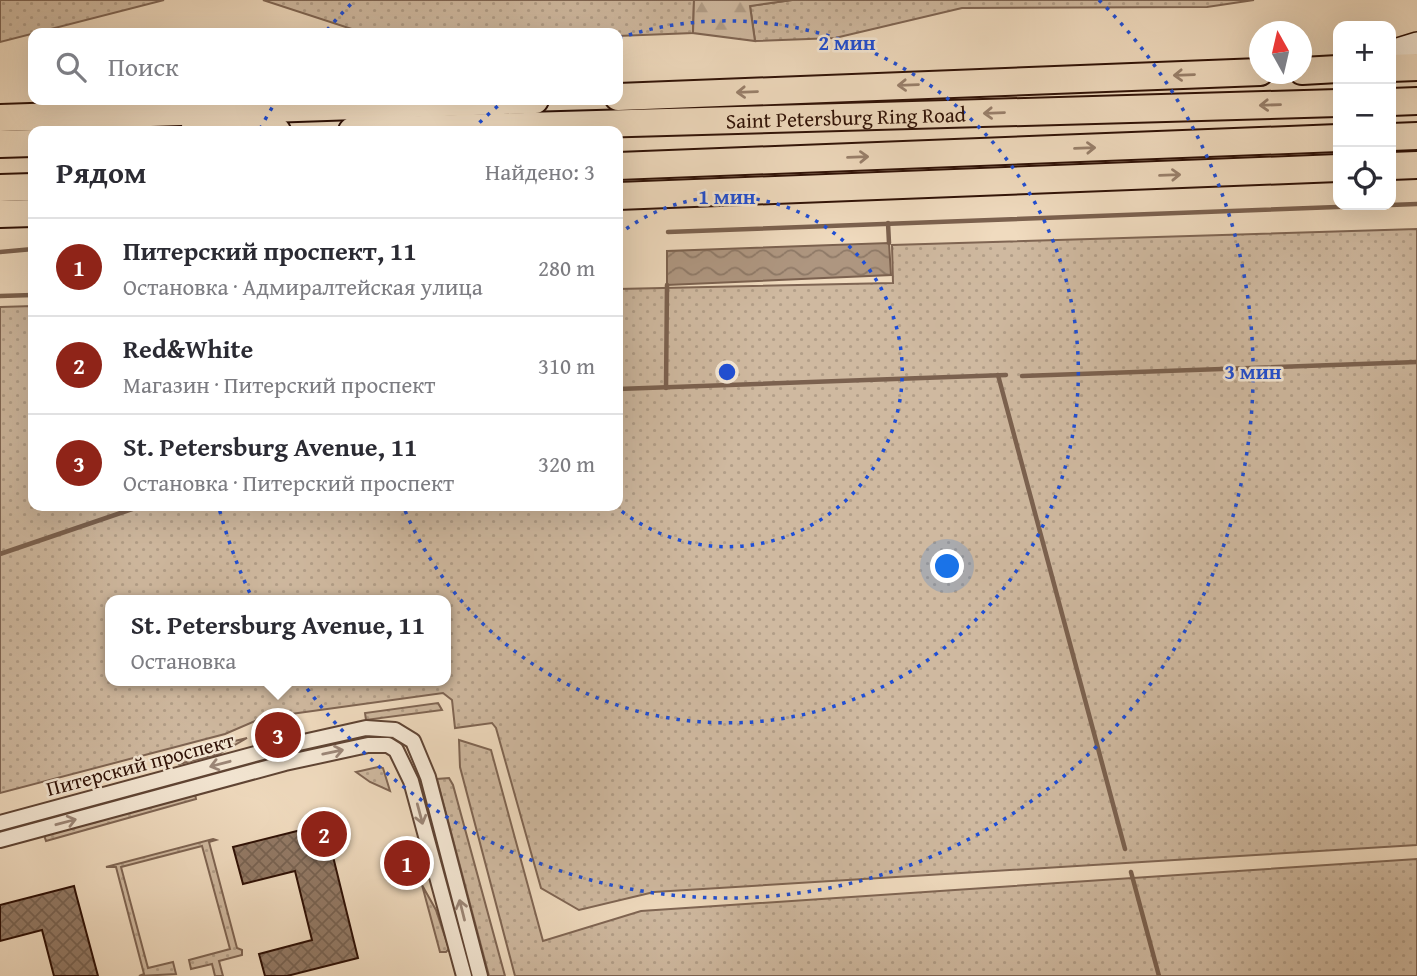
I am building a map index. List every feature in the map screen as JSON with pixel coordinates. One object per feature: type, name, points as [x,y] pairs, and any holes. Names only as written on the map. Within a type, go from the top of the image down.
[{"type":"highway","points":[[1396,68],[1417,67]]},
{"type":"highway","points":[[1312,69],[1333,69]]},
{"type":"highway","points":[[623,97],[1249,72]]},
{"type":"highway","points":[[1396,102],[1417,101]]},
{"type":"highway","name":"Saint Petersburg Ring Road","points":[[528,126],[1333,103]]},
{"type":"highway","points":[[2,118],[388,105]]},
{"type":"highway","points":[[2,118],[171,126]]},
{"type":"highway","points":[[1396,136],[1417,136]]},
{"type":"highway","name":"Saint Petersburg Ring Road","points":[[623,166],[1333,138]]},
{"type":"highway","points":[[0,145],[28,143]]},
{"type":"highway","points":[[667,164],[930,183]]},
{"type":"highway","points":[[1396,166],[1417,166]]},
{"type":"highway","points":[[623,196],[810,191],[930,183],[1333,169]]},
{"type":"highway","points":[[0,188],[28,187]]},
{"type":"highway","points":[[0,214],[28,213]]},
{"type":"main road","points":[[1396,49],[1417,43]]},
{"type":"main road","points":[[1312,67],[1333,62]]},
{"type":"street","name":"Питерский проспект","points":[[0,823],[281,747],[366,728],[395,730],[413,741],[428,776],[480,976]]},
{"type":"street","name":"Питерский проспект","points":[[0,840],[200,784],[368,745],[388,745],[396,750],[411,781],[464,976]]},
{"type":"green space","points":[[0,0],[164,0],[55,28],[28,28],[28,35],[0,42]]},
{"type":"green space","points":[[263,0],[694,0],[693,33],[623,36],[623,28],[349,28]]},
{"type":"green space","points":[[694,0],[792,0],[750,6],[755,41],[693,33]]},
{"type":"green space","points":[[792,0],[1254,0],[1207,7],[962,8],[835,38],[755,41],[750,6]]},
{"type":"green space","points":[[1417,229],[1417,845],[654,892],[579,910],[541,888],[496,728],[492,723],[455,728],[452,700],[443,693],[262,718],[225,734],[0,793],[0,307],[28,306],[28,511],[623,511],[623,289],[893,283],[892,245]]},
{"type":"green space","points":[[438,703],[442,710],[366,720],[365,713]]},
{"type":"green space","points":[[247,738],[219,754],[179,764],[173,756]]},
{"type":"green space","points":[[459,740],[491,750],[543,941],[641,911],[1417,859],[1417,976],[515,976],[460,767]]},
{"type":"green space","points":[[383,768],[390,791],[356,772]]},
{"type":"green space","points":[[449,778],[505,976],[489,976],[437,779]]},
{"type":"green space","points":[[195,794],[196,799],[46,841],[44,835]]},
{"type":"green space","points":[[216,840],[209,842],[237,948],[242,950],[242,955],[219,961],[223,976],[215,976],[212,964],[191,969],[189,960],[230,949],[202,846],[121,867],[148,968],[173,962],[176,974],[139,976],[144,974],[116,867],[106,867]]},
{"type":"green space","points":[[422,885],[436,910],[449,949],[446,952],[440,952]]},
{"type":"water","points":[[889,243],[891,275],[667,285],[667,251]]},
{"type":"building","points":[[325,824],[358,958],[287,976],[265,976],[259,954],[312,940],[295,871],[243,884],[233,847]]},
{"type":"building","points":[[74,886],[98,976],[54,976],[42,930],[0,941],[0,905]]},
{"type":"waterway","points":[[668,232],[1417,204]]},
{"type":"waterway","points":[[888,223],[889,243]]},
{"type":"waterway","points":[[0,252],[28,249]]},
{"type":"waterway","points":[[666,388],[667,285]]},
{"type":"waterway","points":[[0,296],[28,295]]},
{"type":"waterway","points":[[1022,376],[1417,362]]},
{"type":"waterway","points":[[998,375],[1125,849]]},
{"type":"waterway","points":[[623,389],[1006,375]]},
{"type":"waterway","points":[[0,554],[126,511]]},
{"type":"waterway","points":[[1131,872],[1159,976]]},
{"type":"place","name":"St. Petersburg Avenue, 11","points":[[278,735]]},
{"type":"place","name":"Red&White","points":[[324,834]]},
{"type":"place","name":"Питерский проспект, 11","points":[[407,863]]}]
